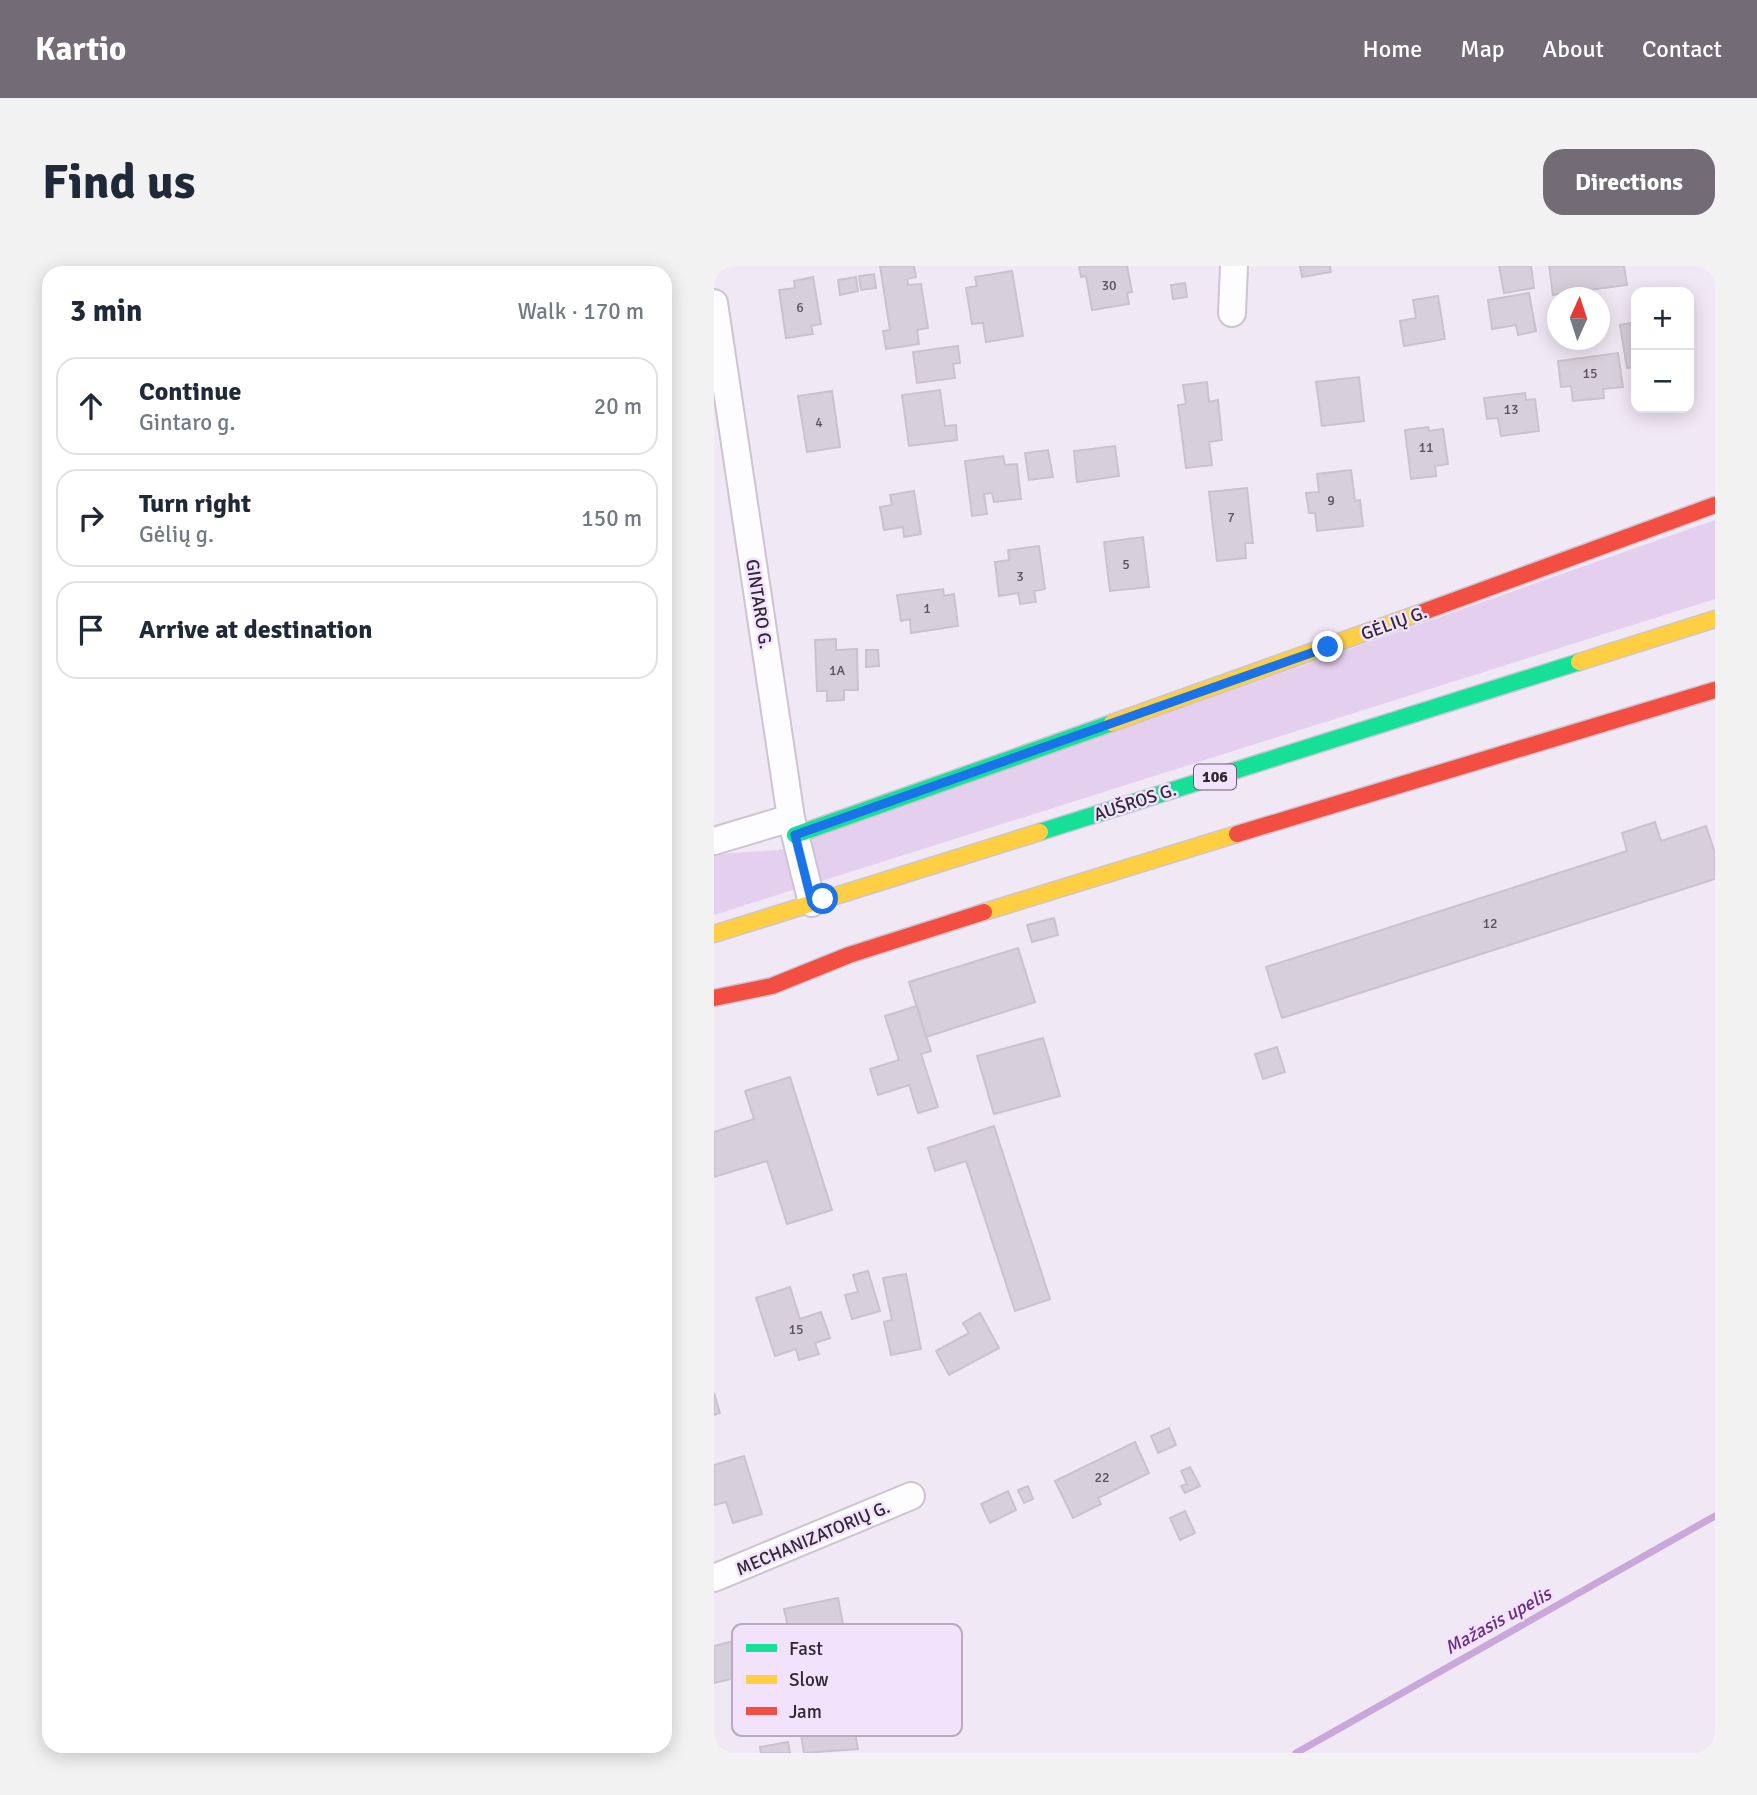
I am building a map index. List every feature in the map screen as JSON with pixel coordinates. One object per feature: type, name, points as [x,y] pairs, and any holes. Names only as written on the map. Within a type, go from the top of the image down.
[{"type":"street","points":[[1232,313],[1234,266]]},
{"type":"street","name":"GINTARO G.","points":[[714,303],[793,826],[812,903]]},
{"type":"street","name":"GĖLIŲ G.","points":[[793,826],[1328,647],[1715,505]]},
{"type":"street","name":"AUŠROS G.","points":[[714,934],[1715,619]]},
{"type":"street","points":[[714,998],[772,986],[849,955],[1028,898],[1715,690]]},
{"type":"street","points":[[714,841],[793,826]]},
{"type":"street","name":"MECHANIZATORIŲ G.","points":[[714,1578],[911,1496]]},
{"type":"shaded area","points":[[1715,520],[1715,599],[714,915],[714,854],[779,850]]},
{"type":"building","points":[[880,266],[914,266],[916,277],[907,279],[908,285],[921,284],[928,328],[917,330],[919,344],[886,349],[883,331],[890,330]]},
{"type":"building","points":[[1079,266],[1127,266],[1132,292],[1127,293],[1129,304],[1092,310],[1086,276],[1081,277]]},
{"type":"building","points":[[1300,266],[1330,266],[1331,272],[1302,277]]},
{"type":"building","points":[[1499,266],[1531,266],[1534,288],[1504,293]]},
{"type":"building","points":[[1549,266],[1624,266],[1627,285],[1610,287],[1552,287]]},
{"type":"building","points":[[1012,271],[1023,336],[986,342],[983,323],[972,324],[966,288],[977,286],[975,277]]},
{"type":"building","points":[[874,274],[876,288],[861,290],[859,276]]},
{"type":"building","points":[[813,277],[821,324],[811,326],[813,334],[786,338],[779,290],[795,288],[794,281]]},
{"type":"building","points":[[856,277],[858,291],[840,295],[838,280]]},
{"type":"building","points":[[1185,283],[1187,297],[1173,299],[1171,285]]},
{"type":"building","points":[[1529,293],[1536,331],[1518,335],[1516,325],[1492,329],[1488,300]]},
{"type":"building","points":[[1438,296],[1445,339],[1404,346],[1400,321],[1416,318],[1413,300]]},
{"type":"building","points":[[1631,323],[1631,368],[1627,368],[1620,325]]},
{"type":"building","points":[[958,346],[960,363],[953,364],[955,378],[917,383],[913,352]]},
{"type":"building","points":[[1618,353],[1623,387],[1603,389],[1604,398],[1573,401],[1571,386],[1561,387],[1558,361]]},
{"type":"building","points":[[1359,377],[1364,421],[1322,426],[1316,382]]},
{"type":"building","points":[[1207,382],[1209,402],[1218,400],[1222,440],[1209,442],[1212,465],[1186,468],[1178,405],[1186,404],[1183,385]]},
{"type":"building","points":[[940,390],[945,426],[956,425],[957,440],[909,446],[902,395]]},
{"type":"building","points":[[832,391],[840,447],[807,452],[798,396]]},
{"type":"building","points":[[1525,393],[1526,400],[1535,399],[1539,431],[1501,436],[1498,418],[1487,419],[1484,398]]},
{"type":"building","points":[[1428,427],[1429,431],[1443,429],[1448,464],[1435,466],[1436,476],[1411,479],[1405,430]]},
{"type":"building","points":[[1115,446],[1119,476],[1077,482],[1074,451]]},
{"type":"building","points":[[1048,450],[1053,477],[1029,480],[1025,453]]},
{"type":"building","points":[[1003,456],[1005,465],[1017,464],[1021,499],[994,502],[992,493],[984,494],[987,514],[972,516],[965,461]]},
{"type":"building","points":[[1351,470],[1355,501],[1360,500],[1363,526],[1317,531],[1315,513],[1309,513],[1306,493],[1319,492],[1317,474]]},
{"type":"building","points":[[1247,488],[1253,543],[1245,543],[1246,558],[1217,561],[1209,492]]},
{"type":"building","points":[[914,491],[921,534],[904,537],[903,527],[884,530],[880,507],[892,505],[890,495]]},
{"type":"building","points":[[1143,537],[1149,587],[1110,591],[1104,542]]},
{"type":"building","points":[[1039,546],[1045,589],[1034,591],[1036,602],[1020,604],[1018,593],[999,596],[995,562],[1009,560],[1008,550]]},
{"type":"building","points":[[943,589],[944,596],[954,594],[958,626],[911,633],[910,619],[901,621],[897,595]]},
{"type":"building","points":[[836,639],[836,650],[857,649],[858,690],[844,690],[844,700],[827,701],[827,691],[817,691],[815,640]]},
{"type":"building","points":[[866,650],[878,650],[879,666],[866,667]]},
{"type":"building","points":[[1655,822],[1661,841],[1706,826],[1715,853],[1715,879],[1282,1018],[1266,967],[1627,851],[1622,833]]},
{"type":"building","points":[[1054,918],[1058,935],[1032,942],[1027,925]]},
{"type":"building","points":[[1018,948],[1035,1002],[926,1037],[909,982]]},
{"type":"building","points":[[917,1006],[931,1051],[921,1054],[938,1107],[918,1113],[909,1085],[878,1095],[870,1069],[899,1060],[885,1016]]},
{"type":"building","points":[[1043,1038],[1060,1096],[994,1114],[977,1056]]},
{"type":"building","points":[[1277,1047],[1285,1072],[1263,1079],[1255,1054]]},
{"type":"building","points":[[790,1077],[832,1210],[787,1224],[767,1161],[714,1177],[714,1132],[754,1119],[745,1091]]},
{"type":"building","points":[[994,1126],[1050,1299],[1015,1311],[966,1161],[935,1171],[928,1148]]},
{"type":"building","points":[[868,1271],[880,1311],[852,1319],[845,1295],[858,1292],[853,1275]]},
{"type":"building","points":[[906,1274],[921,1349],[891,1355],[884,1322],[892,1320],[883,1278]]},
{"type":"building","points":[[790,1287],[800,1319],[821,1312],[830,1338],[815,1343],[819,1354],[799,1360],[796,1349],[775,1356],[756,1298]]},
{"type":"building","points":[[980,1313],[999,1348],[949,1375],[936,1351],[969,1333],[963,1323]]},
{"type":"building","points":[[714,1393],[720,1413],[714,1415]]},
{"type":"building","points":[[1169,1428],[1176,1445],[1158,1453],[1151,1436]]},
{"type":"building","points":[[1135,1442],[1149,1473],[1098,1498],[1101,1504],[1073,1518],[1055,1481]]},
{"type":"building","points":[[744,1456],[762,1514],[733,1523],[726,1502],[714,1505],[714,1465]]},
{"type":"building","points":[[1190,1467],[1200,1486],[1185,1493],[1181,1486],[1187,1484],[1181,1471]]},
{"type":"building","points":[[1028,1486],[1033,1499],[1024,1503],[1018,1490]]},
{"type":"building","points":[[1008,1491],[1016,1510],[990,1523],[981,1504]]},
{"type":"building","points":[[1185,1511],[1195,1533],[1180,1540],[1170,1518]]},
{"type":"building","points":[[838,1598],[843,1624],[787,1624],[784,1609]]},
{"type":"building","points":[[732,1641],[732,1679],[714,1683],[714,1646]]},
{"type":"building","points":[[801,1736],[856,1736],[858,1749],[804,1753]]},
{"type":"building","points":[[788,1742],[790,1753],[761,1753],[760,1747]]},
{"type":"waterway","name":"Mažasis upelis","points":[[1296,1753],[1715,1516]]},
{"type":"traffic: fast","points":[[1040,832],[1579,662]]},
{"type":"traffic: fast","points":[[795,835],[1112,723]]},
{"type":"traffic: slow","points":[[1112,723],[1423,612]]},
{"type":"traffic: slow","points":[[1579,662],[1715,619]]},
{"type":"traffic: slow","points":[[714,934],[1040,832]]},
{"type":"traffic: slow","points":[[984,912],[1237,834]]},
{"type":"traffic: jam","points":[[1423,612],[1715,505]]},
{"type":"traffic: jam","points":[[1237,834],[1715,690]]},
{"type":"traffic: jam","points":[[714,998],[772,986],[849,955],[984,912]]},
{"type":"route","points":[[823,899],[812,903],[795,835],[1328,647]]}]
